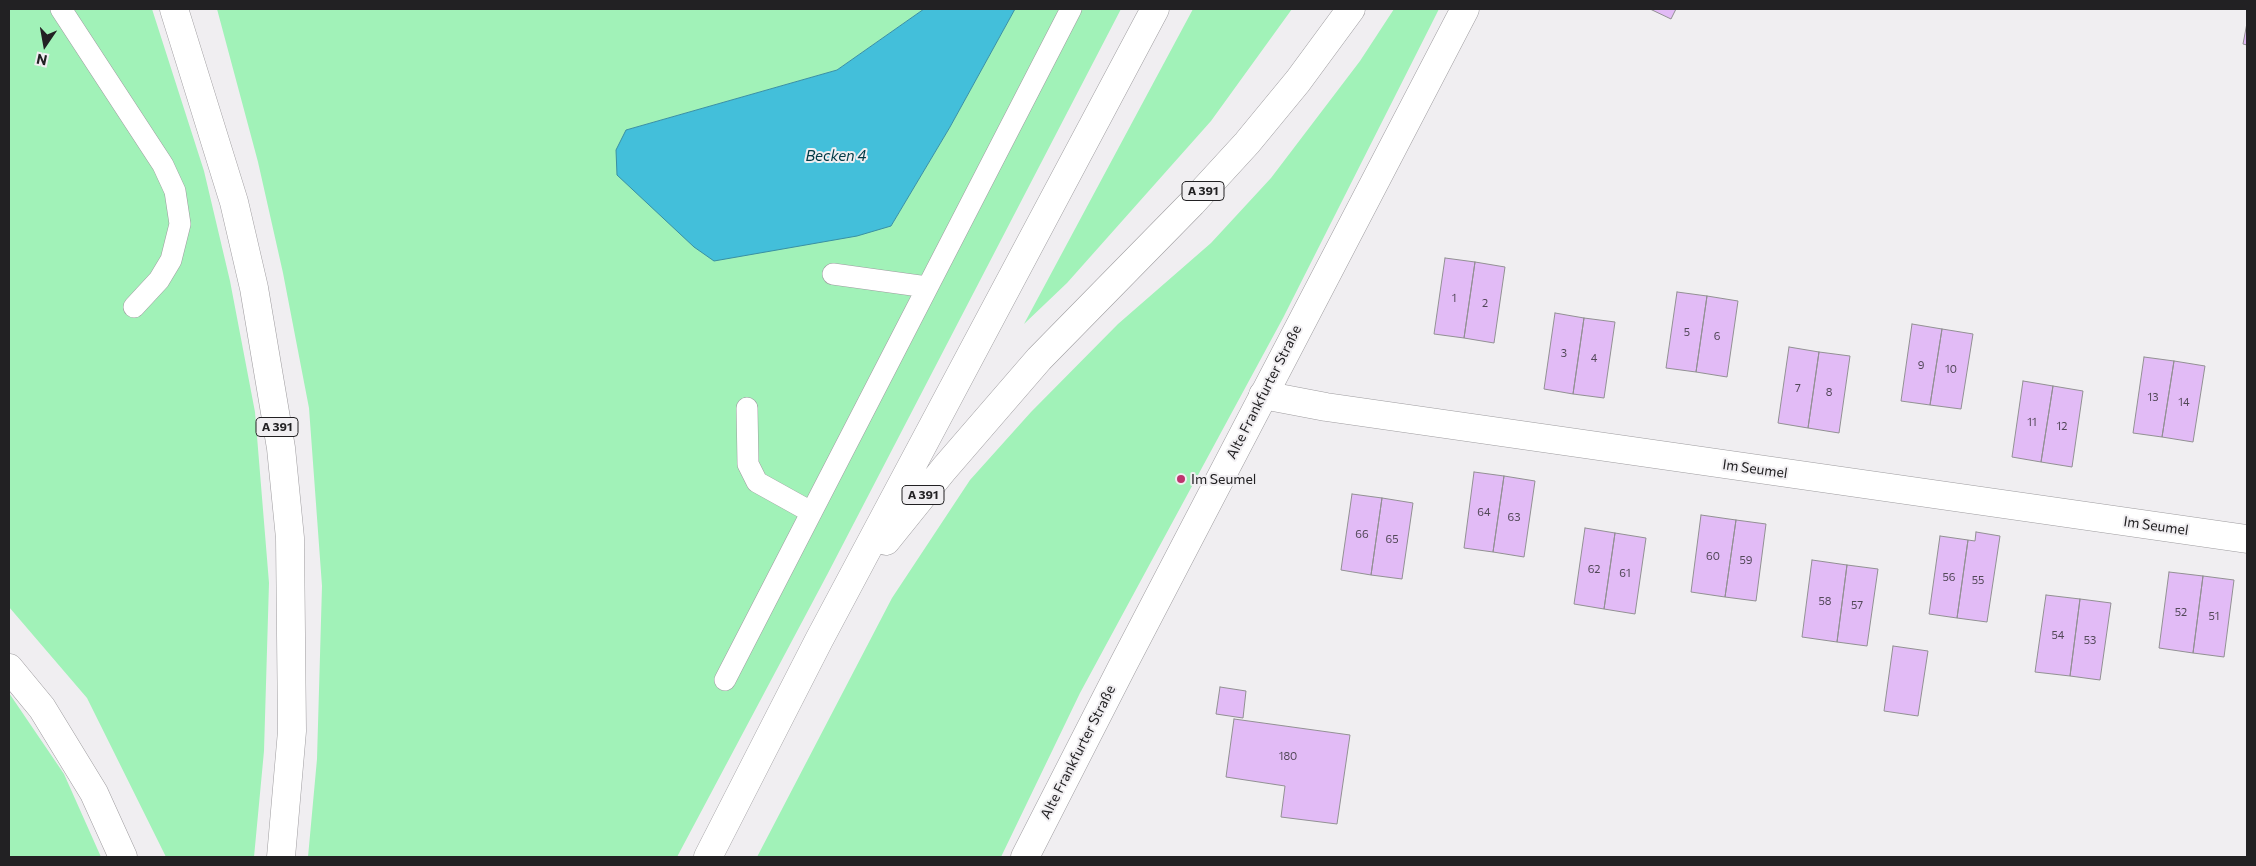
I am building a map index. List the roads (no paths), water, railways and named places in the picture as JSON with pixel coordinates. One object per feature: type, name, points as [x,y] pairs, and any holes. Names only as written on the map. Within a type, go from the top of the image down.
[{"type":"main road","name":"A 391","points":[[174,9],[234,202],[254,288],[281,448],[290,538],[292,703],[292,731],[281,857]]},
{"type":"main road","points":[[820,640],[1154,9]]},
{"type":"main road","name":"A 391","points":[[708,857],[820,640],[879,550],[944,469],[1039,359],[1192,203],[1247,143],[1298,81],[1351,9]]},
{"type":"main road","name":"Alte Frankfurter Straße","points":[[1025,857],[1263,395],[1465,9]]},
{"type":"main road","name":"Im Seumel","points":[[1263,395],[1326,407],[2247,539]]},
{"type":"main road","points":[[9,668],[42,708],[94,793],[123,857]]},
{"type":"lane","points":[[61,9],[163,165],[175,191],[180,224],[171,260],[159,280],[134,307]]},
{"type":"lane","points":[[725,680],[1071,9]]},
{"type":"lane","points":[[833,274],[928,287]]},
{"type":"lane","points":[[747,408],[748,464],[758,482],[812,512]]},
{"type":"water","name":"Becken 4","points":[[924,9],[1015,9],[950,127],[891,226],[857,236],[714,261],[694,247],[617,175],[616,150],[626,130],[837,70]]},
{"type":"place","name":"Im Seumel","points":[[1181,479]]}]
